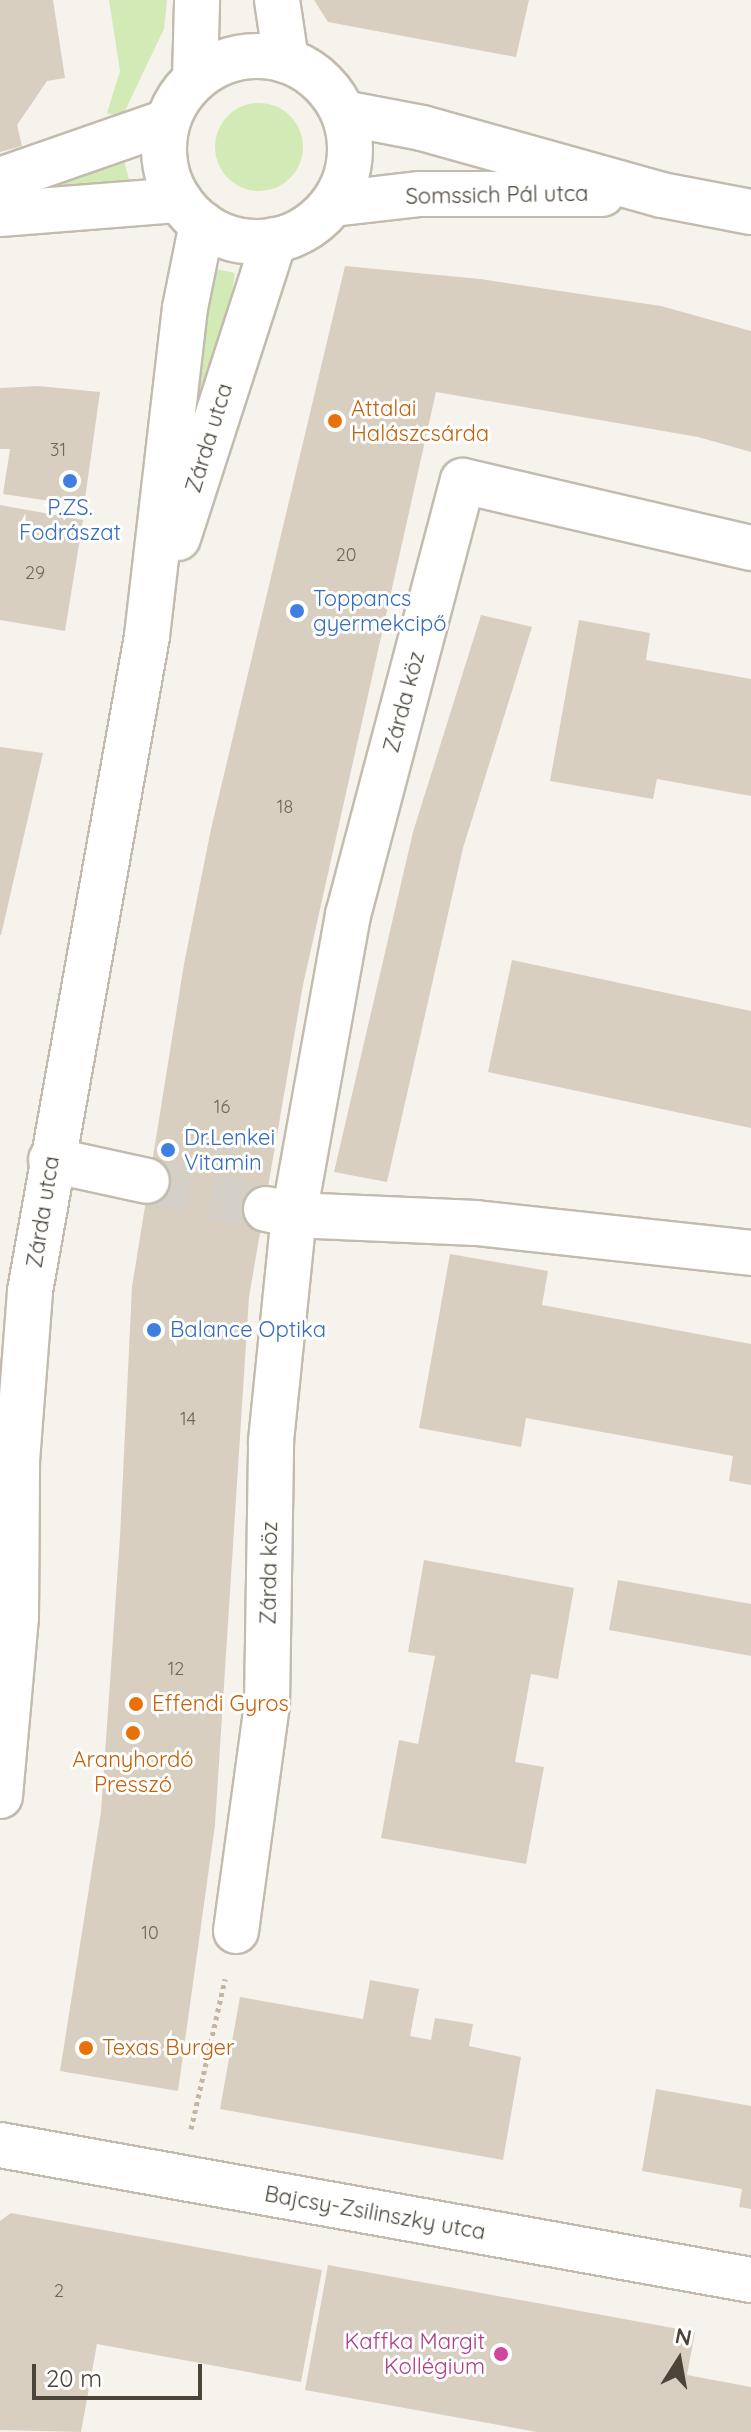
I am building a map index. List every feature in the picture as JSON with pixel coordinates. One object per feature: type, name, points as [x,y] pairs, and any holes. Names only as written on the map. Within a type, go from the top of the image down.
[{"type":"street","points":[[195,79],[197,0]]},
{"type":"street","points":[[277,0],[286,60]]},
{"type":"street","points":[[0,214],[191,212],[246,242],[274,240],[307,228],[333,204],[344,183],[350,160],[350,136],[344,113],[322,81],[286,60],[258,55],[238,57],[212,67],[195,79],[178,98],[167,122],[164,162],[191,212]]},
{"type":"street","name":"Somssich Pál utca","points":[[344,113],[422,128],[662,195],[751,212]]},
{"type":"street","points":[[0,180],[167,122]]},
{"type":"street","name":"Somssich Pál utca","points":[[333,204],[436,193],[662,195]]},
{"type":"street","name":"Zárda utca","points":[[0,1796],[16,1617],[17,1461],[30,1291],[147,636],[185,308],[191,212]]},
{"type":"street","name":"Zárda utca","points":[[147,636],[274,240]]},
{"type":"street","name":"Zárda köz","points":[[236,1931],[267,1704],[271,1441],[279,1211],[348,915],[463,481],[751,548]]},
{"type":"street","points":[[51,1160],[147,1181]]},
{"type":"street","points":[[279,1211],[476,1223],[751,1253]]},
{"type":"street","name":"Bajcsy-Zsilinszky utca","points":[[0,2145],[751,2280]]},
{"type":"path","points":[[180,2178],[236,1931]]},
{"type":"green space","points":[[109,0],[167,0],[164,29],[122,117],[107,113],[120,71]]},
{"type":"green space","points":[[259,103],[284,110],[296,122],[303,147],[296,172],[284,184],[259,191],[234,184],[222,172],[215,147],[222,122],[234,110]]},
{"type":"green space","points":[[124,160],[131,188],[26,201],[24,188]]},
{"type":"green space","points":[[210,268],[235,273],[228,317],[202,406],[189,404]]},
{"type":"building","points":[[0,0],[53,0],[65,78],[47,81],[17,125],[22,146],[0,152]]},
{"type":"building","points":[[314,0],[529,0],[516,57],[328,22]]},
{"type":"building","points":[[345,266],[480,279],[661,306],[751,331],[751,452],[698,437],[436,392],[303,985],[249,1297],[215,1825],[178,2091],[60,2071],[101,1812],[120,1537],[132,1287],[184,964],[211,829]]},
{"type":"building","points":[[38,386],[100,392],[84,506],[3,494],[10,449],[0,449],[0,388]]},
{"type":"building","points":[[0,505],[83,520],[65,631],[0,620]]},
{"type":"building","points":[[481,615],[532,627],[463,848],[387,1182],[334,1172],[413,832]]},
{"type":"building","points":[[579,620],[650,633],[646,660],[751,679],[751,796],[657,779],[653,799],[550,781]]},
{"type":"building","points":[[0,747],[43,753],[1,935],[0,935]]},
{"type":"building","points":[[512,960],[751,1011],[751,1128],[488,1072]]},
{"type":"building","points":[[450,1254],[548,1271],[542,1305],[751,1344],[751,1485],[729,1481],[733,1456],[526,1418],[521,1447],[419,1428]]},
{"type":"building","points":[[424,1560],[574,1588],[558,1679],[531,1674],[515,1762],[544,1767],[526,1864],[381,1838],[399,1740],[418,1744],[435,1656],[408,1652]]},
{"type":"building","points":[[618,1580],[751,1604],[751,1656],[609,1630]]},
{"type":"building","points":[[370,1980],[419,1989],[410,2036],[431,2040],[435,2018],[473,2024],[469,2046],[521,2057],[503,2160],[220,2109],[240,1997],[363,2019]]},
{"type":"building","points":[[656,2089],[751,2106],[751,2209],[739,2207],[742,2189],[642,2171]]},
{"type":"building","points":[[11,2213],[322,2270],[301,2382],[97,2344],[81,2432],[0,2430],[0,2221]]},
{"type":"building","name":"Kaffka Margit Kollégium","points":[[328,2265],[695,2332],[687,2375],[751,2387],[751,2432],[537,2432],[305,2390]]},
{"type":"tunnel","points":[[147,1181],[264,1208]]},
{"type":"place","name":"Attalai Halászcsárda","points":[[335,421]]},
{"type":"place","name":"P.ZS. Fodrászat","points":[[70,481]]},
{"type":"place","name":"Toppancs gyermekcipő","points":[[297,611]]},
{"type":"place","name":"Dr.Lenkei Vitamin","points":[[168,1150]]},
{"type":"place","name":"Balance Optika","points":[[154,1330]]},
{"type":"place","name":"Effendi Gyros","points":[[136,1704]]},
{"type":"place","name":"Aranyhordó Presszó","points":[[133,1733]]},
{"type":"place","name":"Texas Burger","points":[[86,2048]]},
{"type":"place","name":"Kaffka Margit Kollégium","points":[[501,2354]]}]
